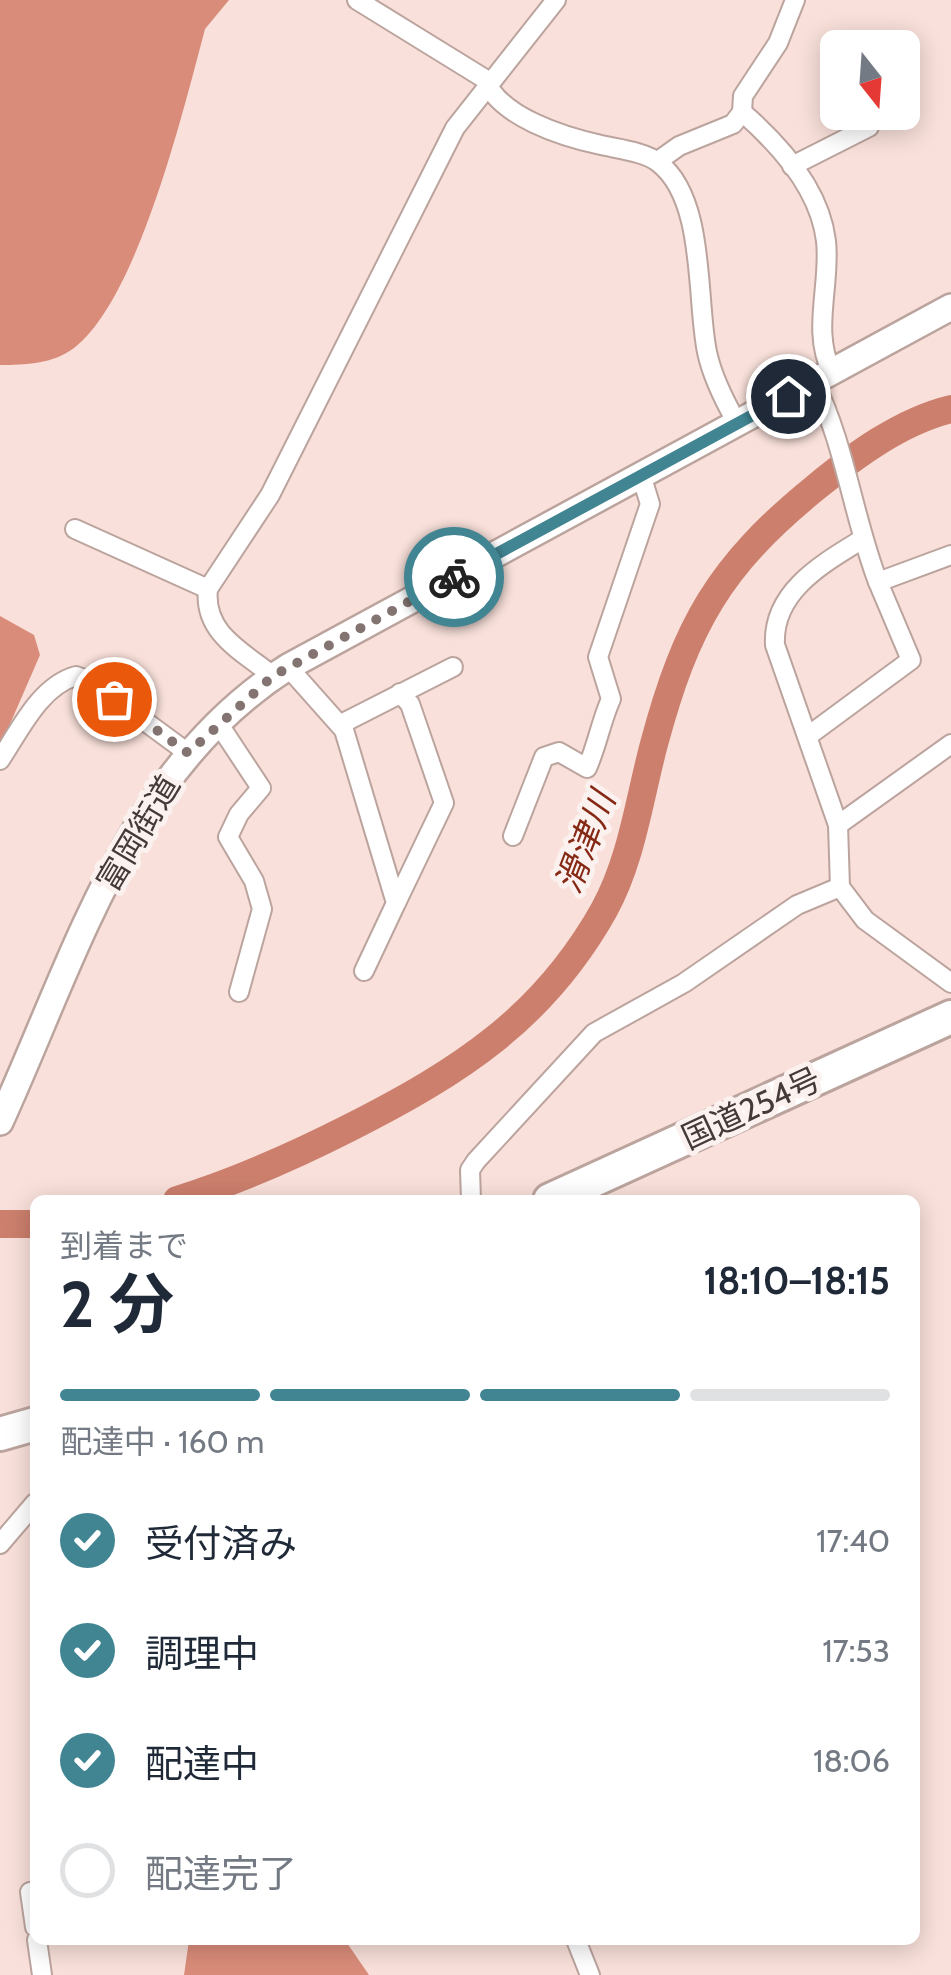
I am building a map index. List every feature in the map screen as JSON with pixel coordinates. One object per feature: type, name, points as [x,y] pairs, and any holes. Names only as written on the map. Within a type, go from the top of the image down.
[{"type":"highway","name":"国道254号","points":[[561,1195],[951,1017]]},
{"type":"highway","points":[[0,1434],[30,1425]]},
{"type":"street","points":[[357,0],[485,79],[488,89],[508,108],[560,131],[658,161],[675,182],[698,242],[707,354],[737,423]]},
{"type":"street","points":[[396,903],[341,724],[281,672],[214,628],[207,606],[208,589],[270,496],[454,128],[556,0]]},
{"type":"street","points":[[658,161],[679,146],[726,129],[742,112],[743,96],[778,44],[795,0]]},
{"type":"street","points":[[742,112],[792,166],[814,200],[826,241],[822,320],[826,409],[860,536],[911,660],[808,736]]},
{"type":"street","points":[[792,166],[863,130]]},
{"type":"street","name":"富岡街道","points":[[0,1122],[118,854],[146,805],[218,723],[281,672],[951,306]]},
{"type":"street","points":[[513,836],[544,757],[559,752],[587,768],[590,760],[595,734],[611,699],[598,657],[650,504],[641,476]]},
{"type":"street","points":[[75,529],[208,589]]},
{"type":"street","points":[[860,536],[792,591],[774,628],[779,659],[838,825],[840,887],[866,920],[951,983]]},
{"type":"street","points":[[878,582],[951,555]]},
{"type":"street","points":[[341,724],[452,667]]},
{"type":"street","points":[[0,760],[42,698],[55,685],[76,676],[90,680],[188,753]]},
{"type":"street","points":[[364,971],[444,803],[410,704],[400,693]]},
{"type":"street","points":[[218,723],[262,788],[239,814],[228,837],[254,881],[262,908],[239,992]]},
{"type":"street","points":[[838,825],[951,744]]},
{"type":"street","points":[[471,1195],[470,1170],[476,1161],[582,1043],[740,948],[797,904],[840,887]]},
{"type":"street","points":[[0,1544],[30,1509]]},
{"type":"street","points":[[38,1945],[42,1975]]},
{"type":"street","points":[[578,1945],[590,1975]]},
{"type":"shaded area","points":[[0,0],[229,0],[205,29],[156,200],[119,289],[97,323],[74,348],[48,360],[19,365],[0,365]]},
{"type":"shaded area","points":[[0,616],[34,635],[40,655],[0,747]]},
{"type":"shaded area","points":[[188,1945],[348,1945],[369,1975],[184,1975]]},
{"type":"waterway","name":"滑津川","points":[[192,1195],[287,1158],[390,1106],[462,1063],[526,1012],[580,948],[614,891],[679,665],[710,601],[730,572],[782,517],[846,464],[896,431],[951,409]]},
{"type":"waterway","name":"滑津川","points":[[0,1224],[30,1224]]},
{"type":"way so far","points":[[114,699],[188,753],[273,676],[454,577]]},
{"type":"route","points":[[454,577],[788,396]]}]
